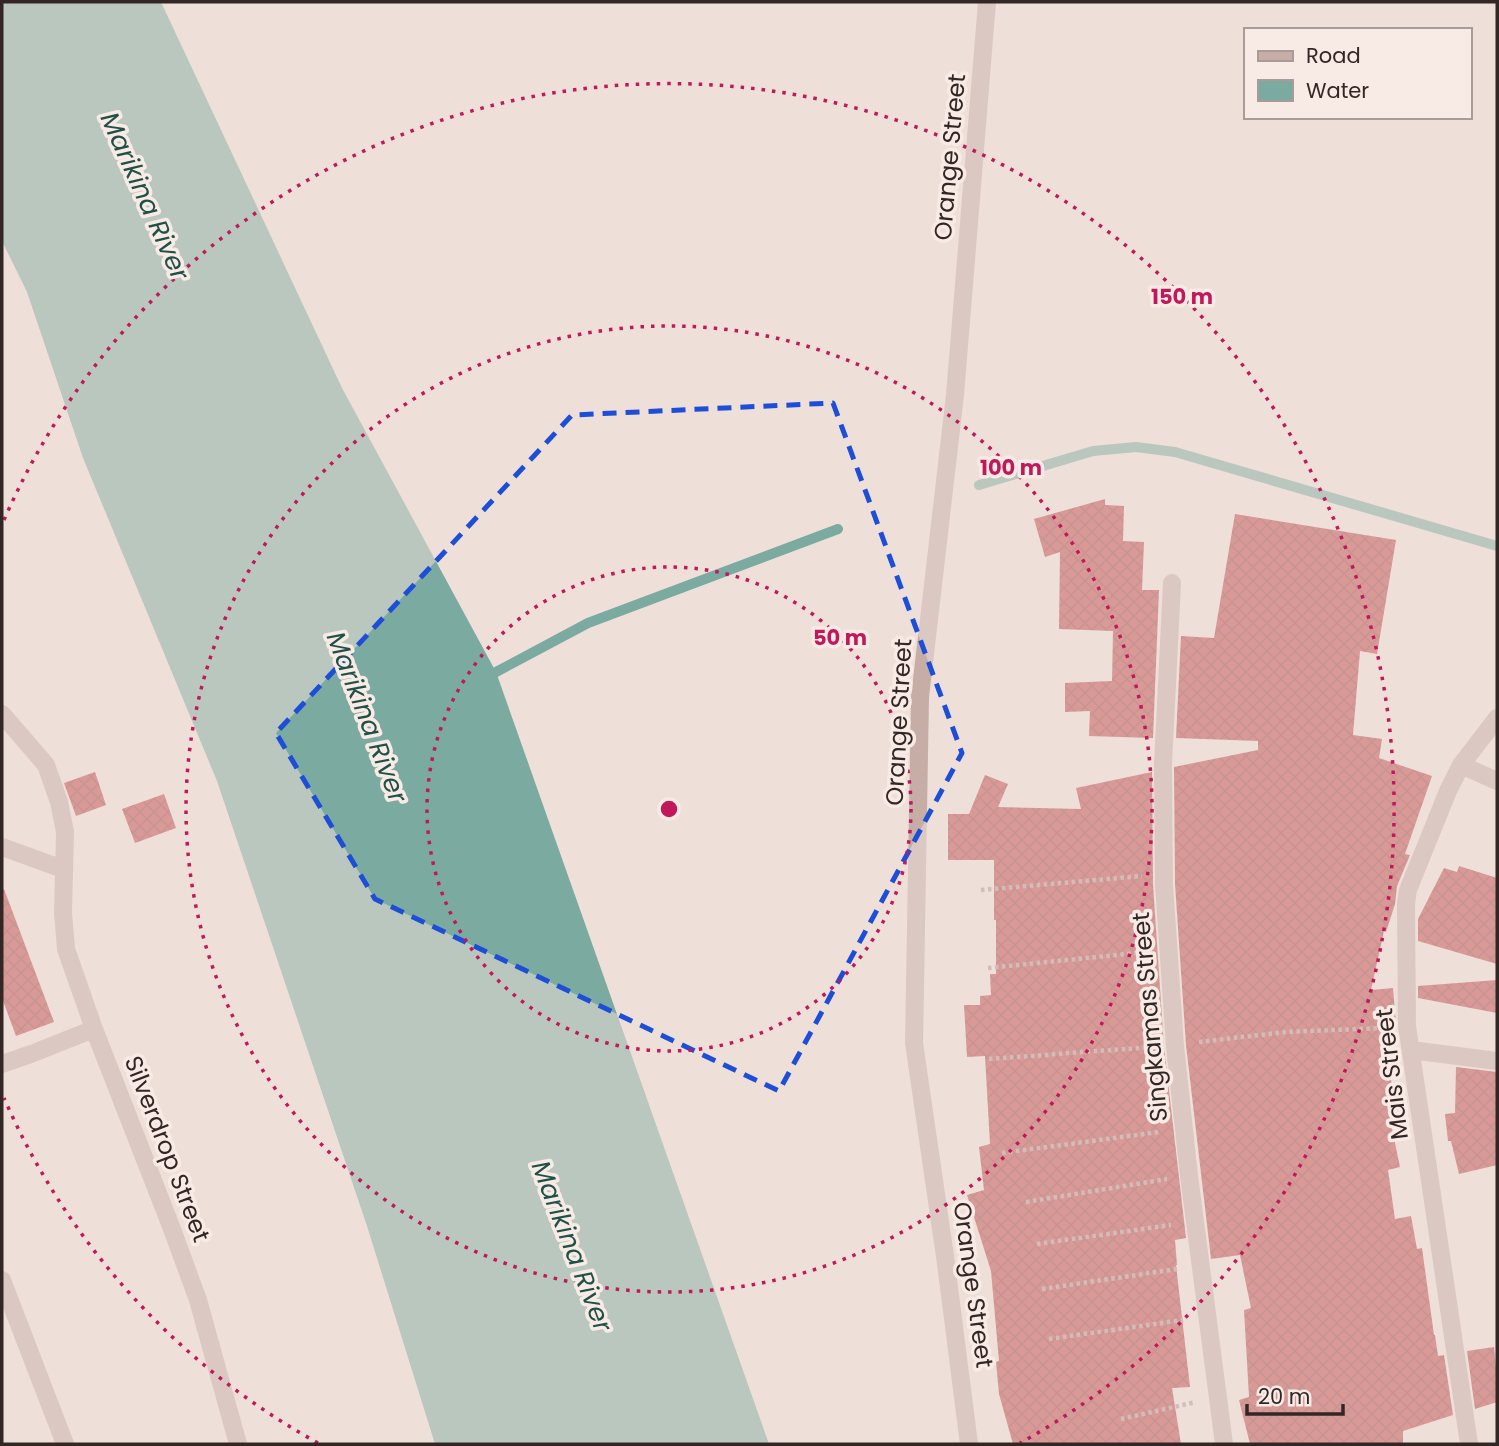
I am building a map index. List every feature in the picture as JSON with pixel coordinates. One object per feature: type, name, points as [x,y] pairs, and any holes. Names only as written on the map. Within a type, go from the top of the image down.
[{"type":"street","name":"Orange Street","points":[[969,1444],[914,1044],[920,697],[955,395],[987,2]]},
{"type":"street","name":"Singkamas Street","points":[[1172,583],[1163,765],[1163,874],[1175,1046],[1194,1221],[1224,1444]]},
{"type":"street","name":"Silverdrop Street","points":[[2,713],[46,765],[59,802],[65,832],[63,913],[66,949],[198,1300],[238,1444]]},
{"type":"street","name":"Mais Street","points":[[1469,1444],[1407,1026],[1406,904],[1408,890],[1448,791],[1461,765],[1497,718]]},
{"type":"street","points":[[1461,765],[1497,781]]},
{"type":"street","points":[[2,847],[63,869]]},
{"type":"street","points":[[2,1064],[94,1029]]},
{"type":"street","points":[[1411,1050],[1497,1061]]},
{"type":"street","points":[[2,1279],[65,1444]]},
{"type":"path","points":[[981,890],[1163,874]]},
{"type":"path","points":[[988,968],[1168,949]]},
{"type":"path","points":[[989,1059],[1175,1046],[1275,1033],[1407,1026]]},
{"type":"path","points":[[1002,1153],[1185,1129]]},
{"type":"path","points":[[1026,1202],[1189,1176]]},
{"type":"path","points":[[1037,1244],[1194,1221]]},
{"type":"path","points":[[1042,1289],[1202,1266]]},
{"type":"path","points":[[1049,1339],[1206,1316]]},
{"type":"path","points":[[1122,1419],[1217,1397]]},
{"type":"highlighted area","points":[[833,403],[962,753],[779,1091],[375,899],[276,733],[572,415]]},
{"type":"water","name":"Marikina River","points":[[2,2],[161,2],[342,388],[496,672],[769,1444],[435,1444],[367,1226],[217,781],[83,458],[27,292],[2,241]]},
{"type":"building","points":[[1105,499],[1105,505],[1124,506],[1123,541],[1144,542],[1142,590],[1159,590],[1153,738],[1089,736],[1090,711],[1065,712],[1065,683],[1112,681],[1113,631],[1059,629],[1060,552],[1045,557],[1034,519]]},
{"type":"building","points":[[1235,514],[1396,540],[1377,654],[1360,651],[1353,735],[1382,739],[1379,758],[1432,776],[1405,854],[1410,855],[1397,886],[1395,904],[1386,932],[1384,931],[1371,990],[1393,988],[1396,1066],[1390,1067],[1395,1123],[1391,1124],[1400,1167],[1388,1170],[1395,1219],[1411,1216],[1417,1249],[1422,1248],[1434,1335],[1438,1356],[1444,1355],[1453,1415],[1403,1431],[1403,1444],[1250,1444],[1239,1400],[1249,1397],[1244,1310],[1251,1308],[1240,1255],[1211,1259],[1186,1045],[1175,884],[1174,767],[1258,750],[1258,741],[1176,738],[1181,636],[1214,638]]},
{"type":"building","points":[[95,772],[106,805],[76,816],[64,783]]},
{"type":"building","points":[[1152,772],[1153,884],[1164,1047],[1186,1238],[1175,1240],[1190,1387],[1172,1388],[1181,1444],[1013,1444],[999,1394],[996,1362],[999,1361],[991,1271],[967,1195],[984,1190],[979,1147],[990,1144],[985,1056],[967,1057],[964,1005],[980,1005],[980,996],[991,995],[990,974],[996,974],[994,860],[948,860],[948,814],[969,814],[985,775],[1008,784],[998,807],[1081,809],[1076,788]]},
{"type":"building","points":[[164,794],[176,828],[135,843],[122,809]]},
{"type":"building","points":[[1459,866],[1497,878],[1497,964],[1418,941],[1418,919],[1444,868],[1457,872]]},
{"type":"building","points":[[4,889],[54,1022],[16,1036],[2,998]]},
{"type":"building","points":[[1497,980],[1497,1013],[1418,998],[1418,986]]},
{"type":"building","points":[[1456,1067],[1497,1072],[1497,1165],[1459,1174],[1451,1141],[1448,1141],[1445,1114],[1455,1113]]},
{"type":"building","points":[[1494,1347],[1497,1402],[1475,1409],[1467,1351]]},
{"type":"waterway","points":[[979,485],[1093,451],[1136,447],[1175,452],[1497,546]]},
{"type":"waterway","points":[[496,672],[588,623],[838,529]]}]
